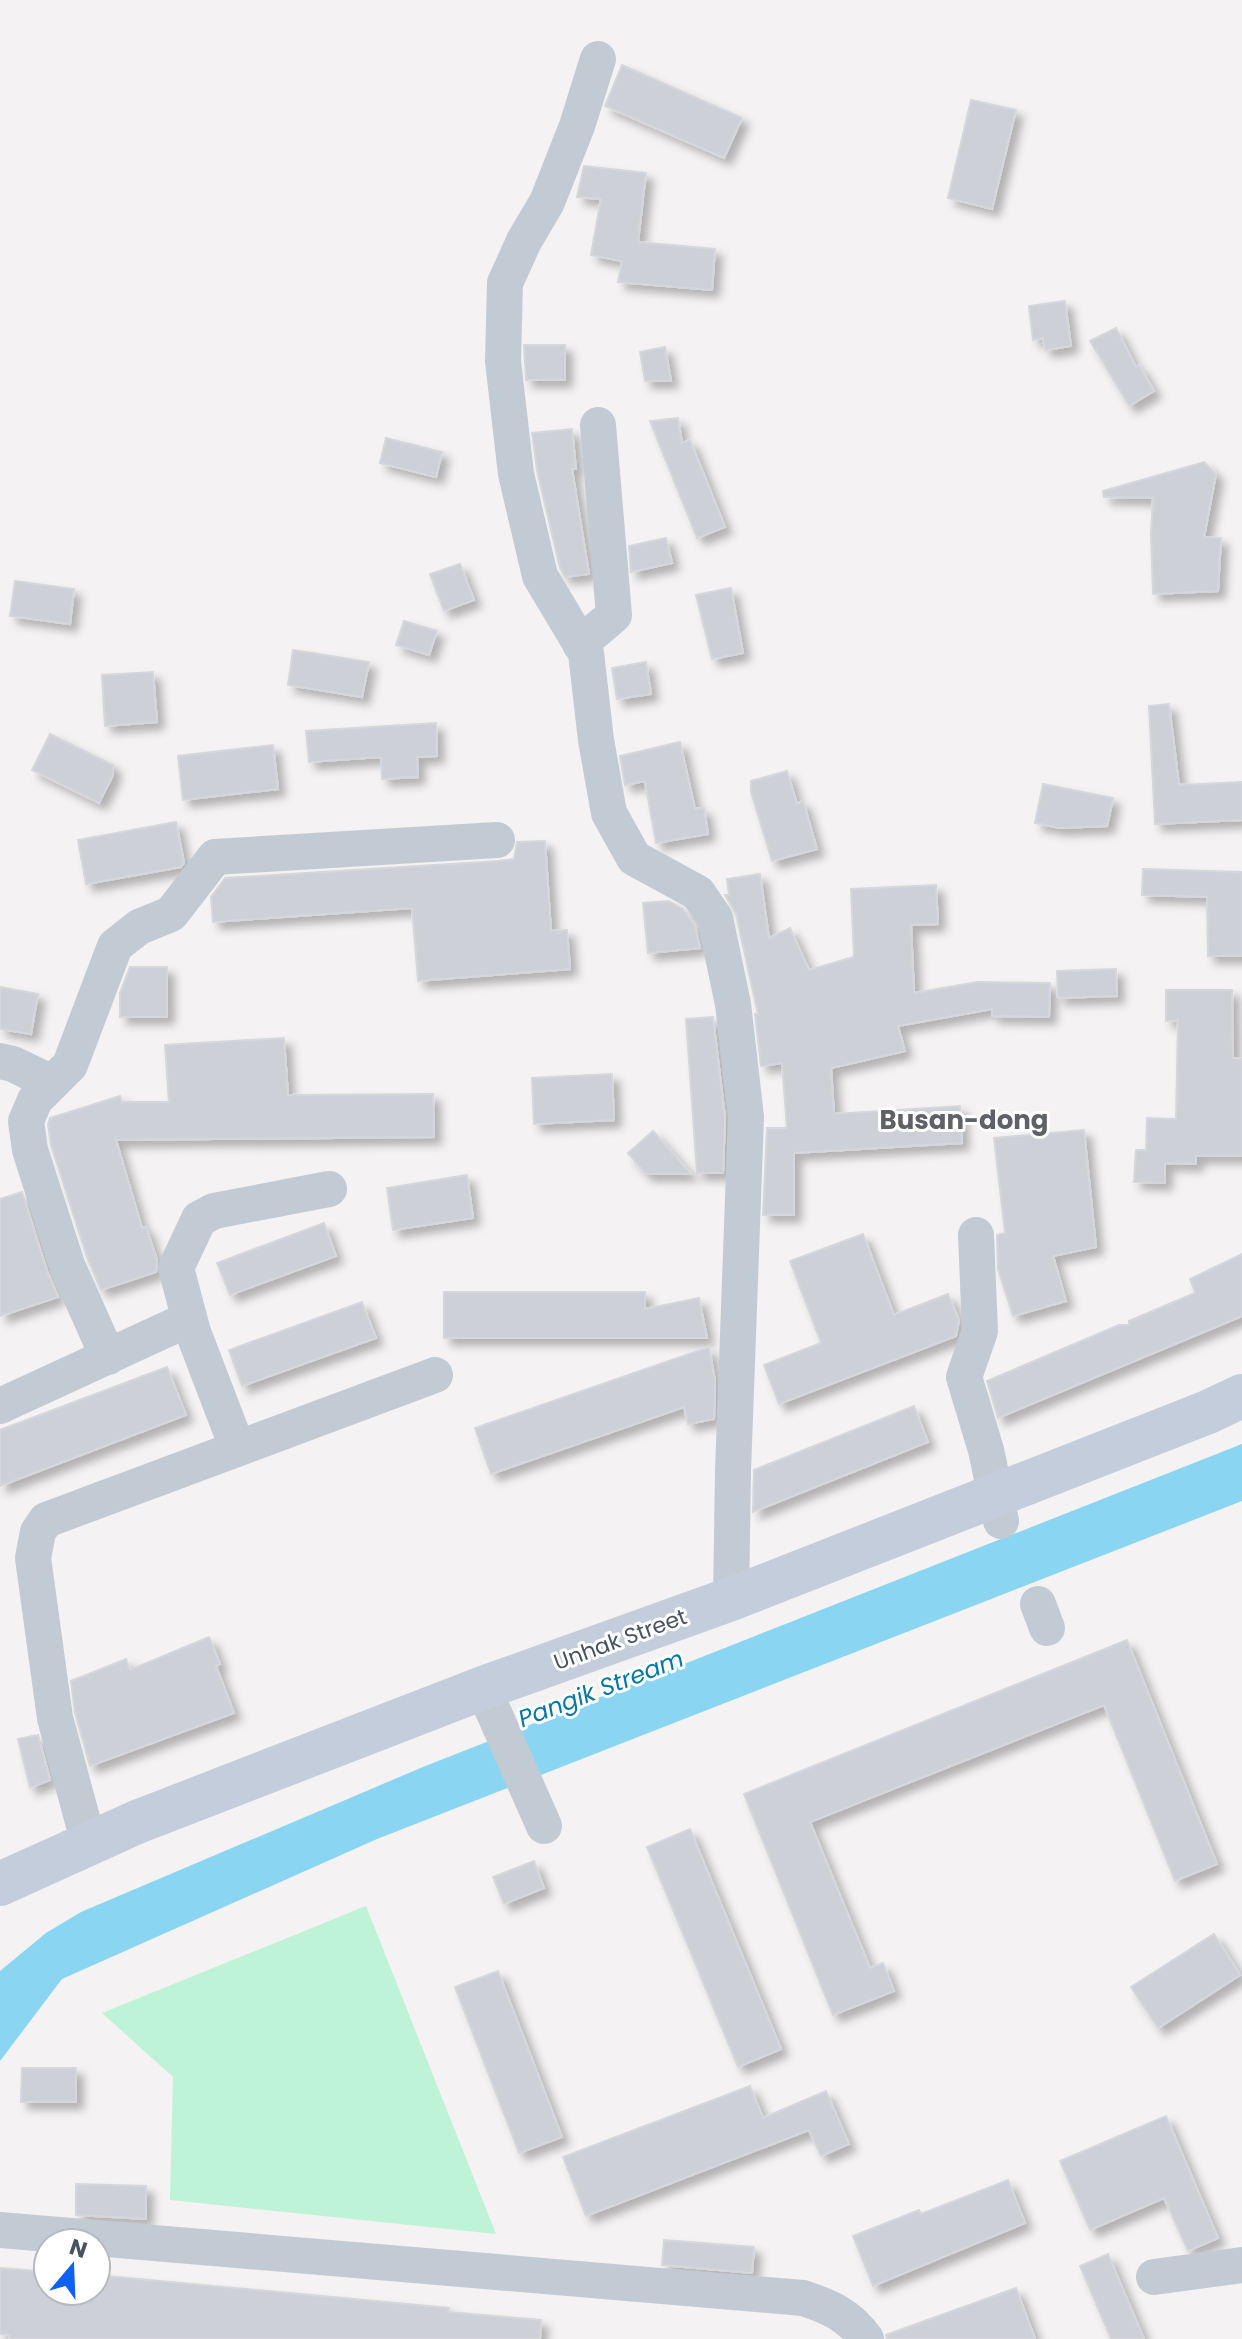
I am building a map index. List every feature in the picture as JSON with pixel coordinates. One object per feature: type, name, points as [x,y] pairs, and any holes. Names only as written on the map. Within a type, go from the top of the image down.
[{"type":"main road","name":"Unhak Street","points":[[0,1884],[137,1822],[491,1704],[731,1599],[998,1507],[1242,1396]]},
{"type":"street","points":[[598,59],[577,126],[547,202],[524,241],[505,283],[503,361],[516,474],[540,576],[586,653],[596,740],[609,813],[634,858],[698,893],[715,918],[733,1004],[746,1117],[731,1599]]},
{"type":"street","points":[[580,644],[614,615],[598,425]]},
{"type":"street","points":[[108,1357],[67,1265],[30,1150],[26,1121],[35,1100],[70,1065],[115,946],[139,927],[171,914],[215,857],[497,840]]},
{"type":"street","points":[[0,1061],[52,1083]]},
{"type":"street","points":[[237,1447],[189,1319],[176,1268],[199,1219],[214,1211],[329,1189]]},
{"type":"street","points":[[976,1235],[980,1331],[964,1377],[986,1450],[998,1507]]},
{"type":"street","points":[[0,1406],[189,1319]]},
{"type":"street","points":[[89,1844],[55,1718],[33,1558],[38,1532],[46,1520],[435,1375]]},
{"type":"street","points":[[491,1704],[539,1814]]},
{"type":"street","points":[[0,2230],[803,2298],[833,2308],[855,2323],[866,2339]]},
{"type":"street","points":[[1154,2277],[1242,2265]]},
{"type":"green space","points":[[366,1906],[496,2234],[170,2200],[173,2077],[102,2013]]},
{"type":"water","points":[[1242,1444],[1242,1501],[377,1839],[62,1979],[0,2061],[0,1971],[46,1933],[81,1912],[423,1767]]},
{"type":"building","points":[[622,65],[742,118],[724,158],[605,106]]},
{"type":"building","points":[[971,100],[1016,110],[992,209],[948,198]]},
{"type":"building","points":[[584,166],[646,173],[638,242],[715,249],[712,290],[618,282],[622,261],[591,255],[601,199],[577,197]]},
{"type":"building","points":[[1065,301],[1071,346],[1045,350],[1043,338],[1033,340],[1029,306]]},
{"type":"building","points":[[1116,328],[1136,367],[1139,365],[1154,391],[1129,406],[1090,341]]},
{"type":"building","points":[[524,345],[565,345],[565,380],[526,380]]},
{"type":"building","points":[[665,347],[671,381],[645,381],[640,352]]},
{"type":"building","points":[[678,418],[682,443],[690,440],[725,527],[697,538],[650,421]]},
{"type":"building","points":[[572,429],[576,469],[572,469],[589,574],[565,577],[560,568],[537,470],[532,433]]},
{"type":"building","points":[[386,438],[442,452],[436,477],[380,463]]},
{"type":"building","points":[[1204,462],[1216,474],[1204,537],[1221,538],[1218,591],[1153,594],[1153,498],[1104,497],[1103,491]]},
{"type":"building","points":[[666,538],[672,563],[631,572],[629,546]]},
{"type":"building","points":[[460,564],[474,600],[444,611],[430,574]]},
{"type":"building","points":[[15,581],[74,589],[70,624],[10,616]]},
{"type":"building","points":[[731,588],[743,653],[712,659],[696,595]]},
{"type":"building","points":[[404,621],[437,631],[429,655],[396,645]]},
{"type":"building","points":[[293,650],[369,662],[362,697],[288,685]]},
{"type":"building","points":[[646,662],[651,694],[617,699],[612,668]]},
{"type":"building","points":[[153,672],[157,722],[105,726],[102,675]]},
{"type":"building","points":[[1169,704],[1179,785],[1242,782],[1242,820],[1155,824],[1149,706]]},
{"type":"building","points":[[436,723],[437,756],[417,757],[418,777],[382,779],[381,757],[309,762],[306,731]]},
{"type":"building","points":[[50,734],[113,765],[113,775],[99,803],[32,770]]},
{"type":"building","points":[[680,742],[695,809],[704,808],[708,834],[656,843],[645,781],[625,785],[620,756]]},
{"type":"building","points":[[273,745],[278,789],[183,800],[178,756]]},
{"type":"building","points":[[787,771],[797,804],[803,801],[817,849],[772,861],[751,792],[751,781]]},
{"type":"building","points":[[1043,784],[1113,798],[1107,826],[1060,828],[1035,823]]},
{"type":"building","points":[[176,822],[184,863],[181,867],[86,884],[78,840]]},
{"type":"building","points":[[545,841],[551,931],[567,930],[570,969],[418,981],[412,908],[213,922],[211,897],[225,878],[498,861],[514,859],[517,842]]},
{"type":"building","points":[[1143,869],[1242,872],[1242,956],[1208,956],[1207,897],[1142,895]]},
{"type":"building","points":[[760,874],[769,938],[790,928],[809,970],[854,957],[851,889],[936,885],[938,924],[911,925],[914,993],[977,982],[1050,983],[1049,1017],[992,1016],[992,1009],[898,1026],[905,1051],[831,1068],[834,1114],[960,1106],[962,1143],[794,1153],[794,1215],[763,1215],[767,1128],[787,1128],[782,1063],[761,1066],[755,1014],[758,1014],[736,914],[725,895],[729,895],[727,879]]},
{"type":"building","points":[[669,901],[683,909],[695,926],[700,948],[648,953],[643,903]]},
{"type":"building","points":[[130,967],[167,967],[167,1017],[120,1017],[120,993]]},
{"type":"building","points":[[1116,969],[1117,996],[1058,998],[1057,971]]},
{"type":"building","points":[[0,987],[38,994],[31,1034],[0,1029]]},
{"type":"building","points":[[1166,990],[1232,990],[1233,1058],[1242,1059],[1242,1156],[1196,1156],[1196,1164],[1165,1163],[1165,1183],[1134,1182],[1136,1150],[1146,1150],[1147,1118],[1176,1119],[1178,1020],[1166,1021]]},
{"type":"building","points":[[713,1017],[725,1118],[723,1173],[697,1173],[686,1019]]},
{"type":"building","points":[[284,1038],[288,1095],[433,1094],[434,1137],[116,1140],[142,1228],[146,1227],[157,1260],[156,1272],[101,1290],[87,1257],[51,1145],[50,1118],[120,1096],[122,1102],[169,1102],[165,1045]]},
{"type":"building","points":[[612,1074],[614,1120],[534,1124],[532,1078]]},
{"type":"building","points":[[1084,1130],[1096,1247],[1053,1256],[1066,1301],[1013,1316],[998,1269],[997,1235],[1005,1233],[994,1138]]},
{"type":"building","points":[[653,1131],[691,1174],[646,1174],[628,1153]]},
{"type":"building","points":[[467,1175],[473,1218],[393,1230],[387,1188]]},
{"type":"building","points":[[22,1192],[58,1297],[0,1316],[0,1199]]},
{"type":"building","points":[[324,1223],[336,1256],[230,1295],[217,1263]]},
{"type":"building","points":[[863,1234],[894,1315],[948,1294],[959,1320],[956,1336],[779,1404],[764,1365],[821,1343],[790,1261]]},
{"type":"building","points":[[1242,1254],[1242,1316],[998,1418],[987,1381],[1119,1325],[1129,1325],[1129,1321],[1195,1293],[1190,1279]]},
{"type":"building","points":[[444,1292],[645,1292],[645,1309],[699,1298],[707,1338],[444,1338]]},
{"type":"building","points":[[362,1302],[376,1338],[242,1386],[229,1350]]},
{"type":"building","points":[[709,1347],[715,1381],[714,1419],[688,1424],[684,1407],[491,1474],[475,1428]]},
{"type":"building","points":[[167,1367],[186,1415],[0,1486],[0,1430]]},
{"type":"building","points":[[914,1406],[928,1442],[753,1512],[754,1470]]},
{"type":"building","points":[[209,1637],[220,1664],[216,1666],[234,1713],[90,1766],[75,1713],[71,1681],[126,1659],[130,1670]]},
{"type":"building","points":[[1127,1640],[1217,1864],[1175,1881],[1104,1705],[810,1822],[870,1968],[883,1963],[894,1991],[833,2015],[744,1794]]},
{"type":"building","points":[[38,1735],[50,1780],[30,1788],[18,1739]]},
{"type":"building","points":[[690,1829],[781,2049],[738,2067],[647,1847]]},
{"type":"building","points":[[534,1861],[544,1888],[504,1904],[493,1877]]},
{"type":"building","points":[[1214,1934],[1240,1975],[1158,2028],[1131,1987]]},
{"type":"building","points":[[498,1971],[562,2137],[519,2153],[455,1987]]},
{"type":"building","points":[[22,2068],[76,2068],[76,2102],[21,2102]]},
{"type":"building","points":[[750,2086],[763,2118],[826,2091],[849,2144],[821,2156],[809,2130],[586,2216],[563,2157]]},
{"type":"building","points":[[1166,2116],[1218,2238],[1188,2251],[1164,2198],[1090,2230],[1060,2161]]},
{"type":"building","points":[[1008,2180],[1025,2223],[873,2286],[853,2236],[919,2210],[921,2214]]},
{"type":"building","points":[[76,2184],[146,2186],[146,2219],[76,2215]]},
{"type":"building","points":[[664,2240],[754,2247],[752,2273],[662,2265]]},
{"type":"building","points":[[1108,2254],[1144,2339],[1111,2339],[1080,2266]]},
{"type":"building","points":[[0,2268],[32,2271],[32,2307],[112,2307],[112,2276],[449,2308],[448,2312],[541,2320],[540,2339],[9,2339],[10,2335],[0,2334]]},
{"type":"building","points":[[1016,2288],[1035,2339],[887,2339],[886,2335]]},
{"type":"district","name":"Busan-dong","points":[[964,1120]]},
{"type":"water label","name":"Pangik Stream","points":[[601,1689]]}]
